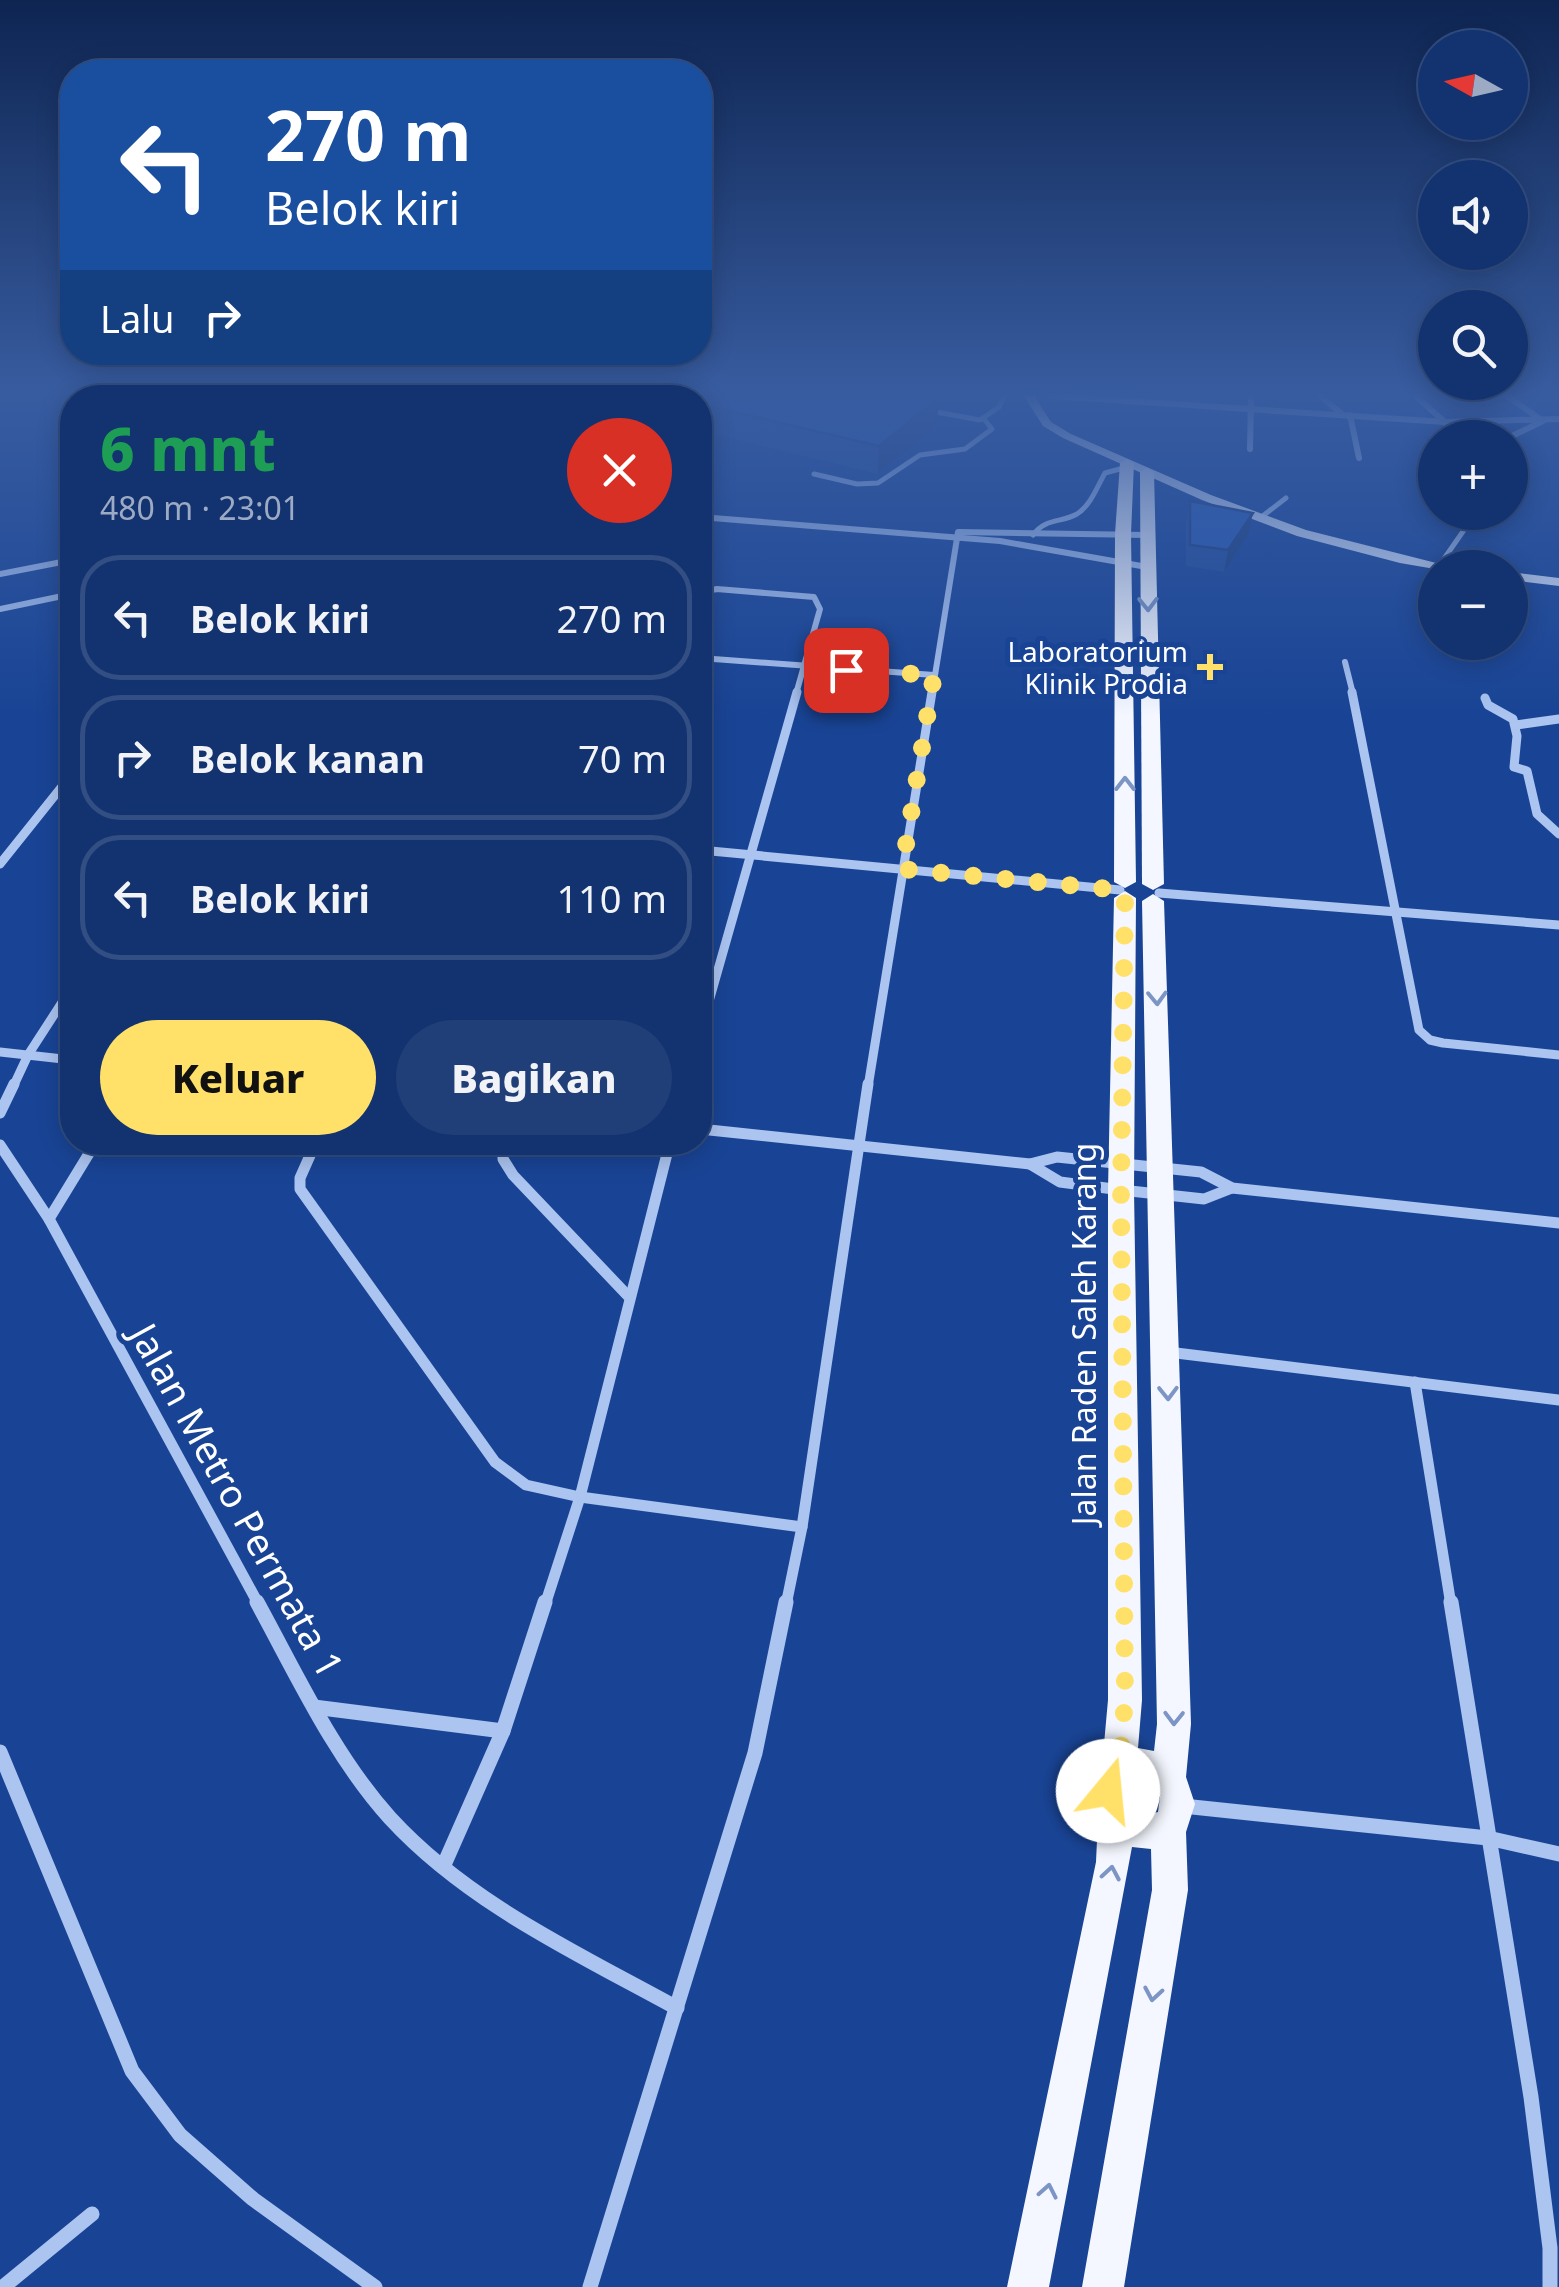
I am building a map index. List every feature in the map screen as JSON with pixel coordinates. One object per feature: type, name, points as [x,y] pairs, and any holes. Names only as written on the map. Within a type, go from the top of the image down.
[{"type":"main road","name":"Jalan Raden Saleh Karang","points":[[1103,2287],[1170,1890],[1174,1724],[1162,1181],[1139,891],[1123,566],[1125,503]]},
{"type":"main road","name":"Jalan Raden Saleh Karang","points":[[1119,1769],[1125,1700],[1122,1177],[1139,891],[1147,503]]},
{"type":"main road","points":[[1222,503],[1328,541],[1418,561]]},
{"type":"main road","points":[[1528,578],[1559,582]]},
{"type":"main road","points":[[1028,2287],[1114,1862],[1116,1818],[1108,1791],[1119,1769],[1145,1764],[1172,1804],[1142,1833],[1116,1818]]},
{"type":"street","points":[[712,518],[958,534],[1146,535]]},
{"type":"street","points":[[958,534],[1055,548],[1123,566],[1147,567]]},
{"type":"street","points":[[590,2287],[755,1753],[802,1527],[858,1147],[958,534]]},
{"type":"street","points":[[0,574],[60,562]]},
{"type":"street","points":[[712,589],[816,599],[820,610],[712,989]]},
{"type":"street","points":[[0,608],[60,596]]},
{"type":"street","points":[[712,659],[934,675]]},
{"type":"street","points":[[1345,662],[1366,748],[1394,909],[1422,1036],[1443,1043],[1559,1055]]},
{"type":"street","points":[[1485,698],[1488,705],[1506,714],[1516,725],[1514,767],[1526,771],[1537,814],[1559,834]]},
{"type":"street","points":[[1516,725],[1559,718]]},
{"type":"street","points":[[0,864],[60,796]]},
{"type":"street","points":[[712,851],[1559,925]]},
{"type":"street","points":[[0,1113],[28,1055],[60,1006]]},
{"type":"street","points":[[0,1052],[60,1059]]},
{"type":"street","points":[[712,1130],[1030,1164],[1056,1157],[1122,1177],[1162,1181],[1202,1172],[1232,1188],[1559,1222]]},
{"type":"street","name":"Jalan Metro Permata 1","points":[[0,1145],[49,1220],[314,1707],[355,1774],[392,1820],[485,1900],[677,2008]]},
{"type":"street","points":[[49,1220],[88,1155]]},
{"type":"street","points":[[310,1155],[300,1178],[300,1189],[495,1462],[526,1485],[580,1497],[802,1527]]},
{"type":"street","points":[[502,1155],[514,1176],[629,1297]]},
{"type":"street","points":[[444,1867],[503,1731],[580,1497],[667,1155]]},
{"type":"street","points":[[1030,1164],[1060,1182],[1122,1177],[1162,1181],[1204,1199],[1232,1188]]},
{"type":"street","points":[[1168,1352],[1559,1400]]},
{"type":"street","points":[[1415,1382],[1532,2097],[1550,2248],[1550,2287]]},
{"type":"street","points":[[314,1707],[503,1731]]},
{"type":"street","points":[[0,1752],[132,2071],[180,2135],[268,2210],[375,2287]]},
{"type":"street","points":[[1172,1804],[1488,1838],[1559,1854]]},
{"type":"street","points":[[3,2287],[92,2214]]},
{"type":"lane","points":[[1032,535],[1045,521],[1076,514],[1088,503]]},
{"type":"lane","points":[[1260,518],[1280,503]]},
{"type":"building","points":[[1190,503],[1253,513],[1228,550],[1190,545]]},
{"type":"place","name":"Laboratorium Klinik Prodia","points":[[1210,667]]},
{"type":"route","points":[[846,670],[934,675],[902,869],[1120,890],[1125,898],[1121,1190],[1125,1700],[1119,1769],[1111,1778],[1108,1791]]}]
